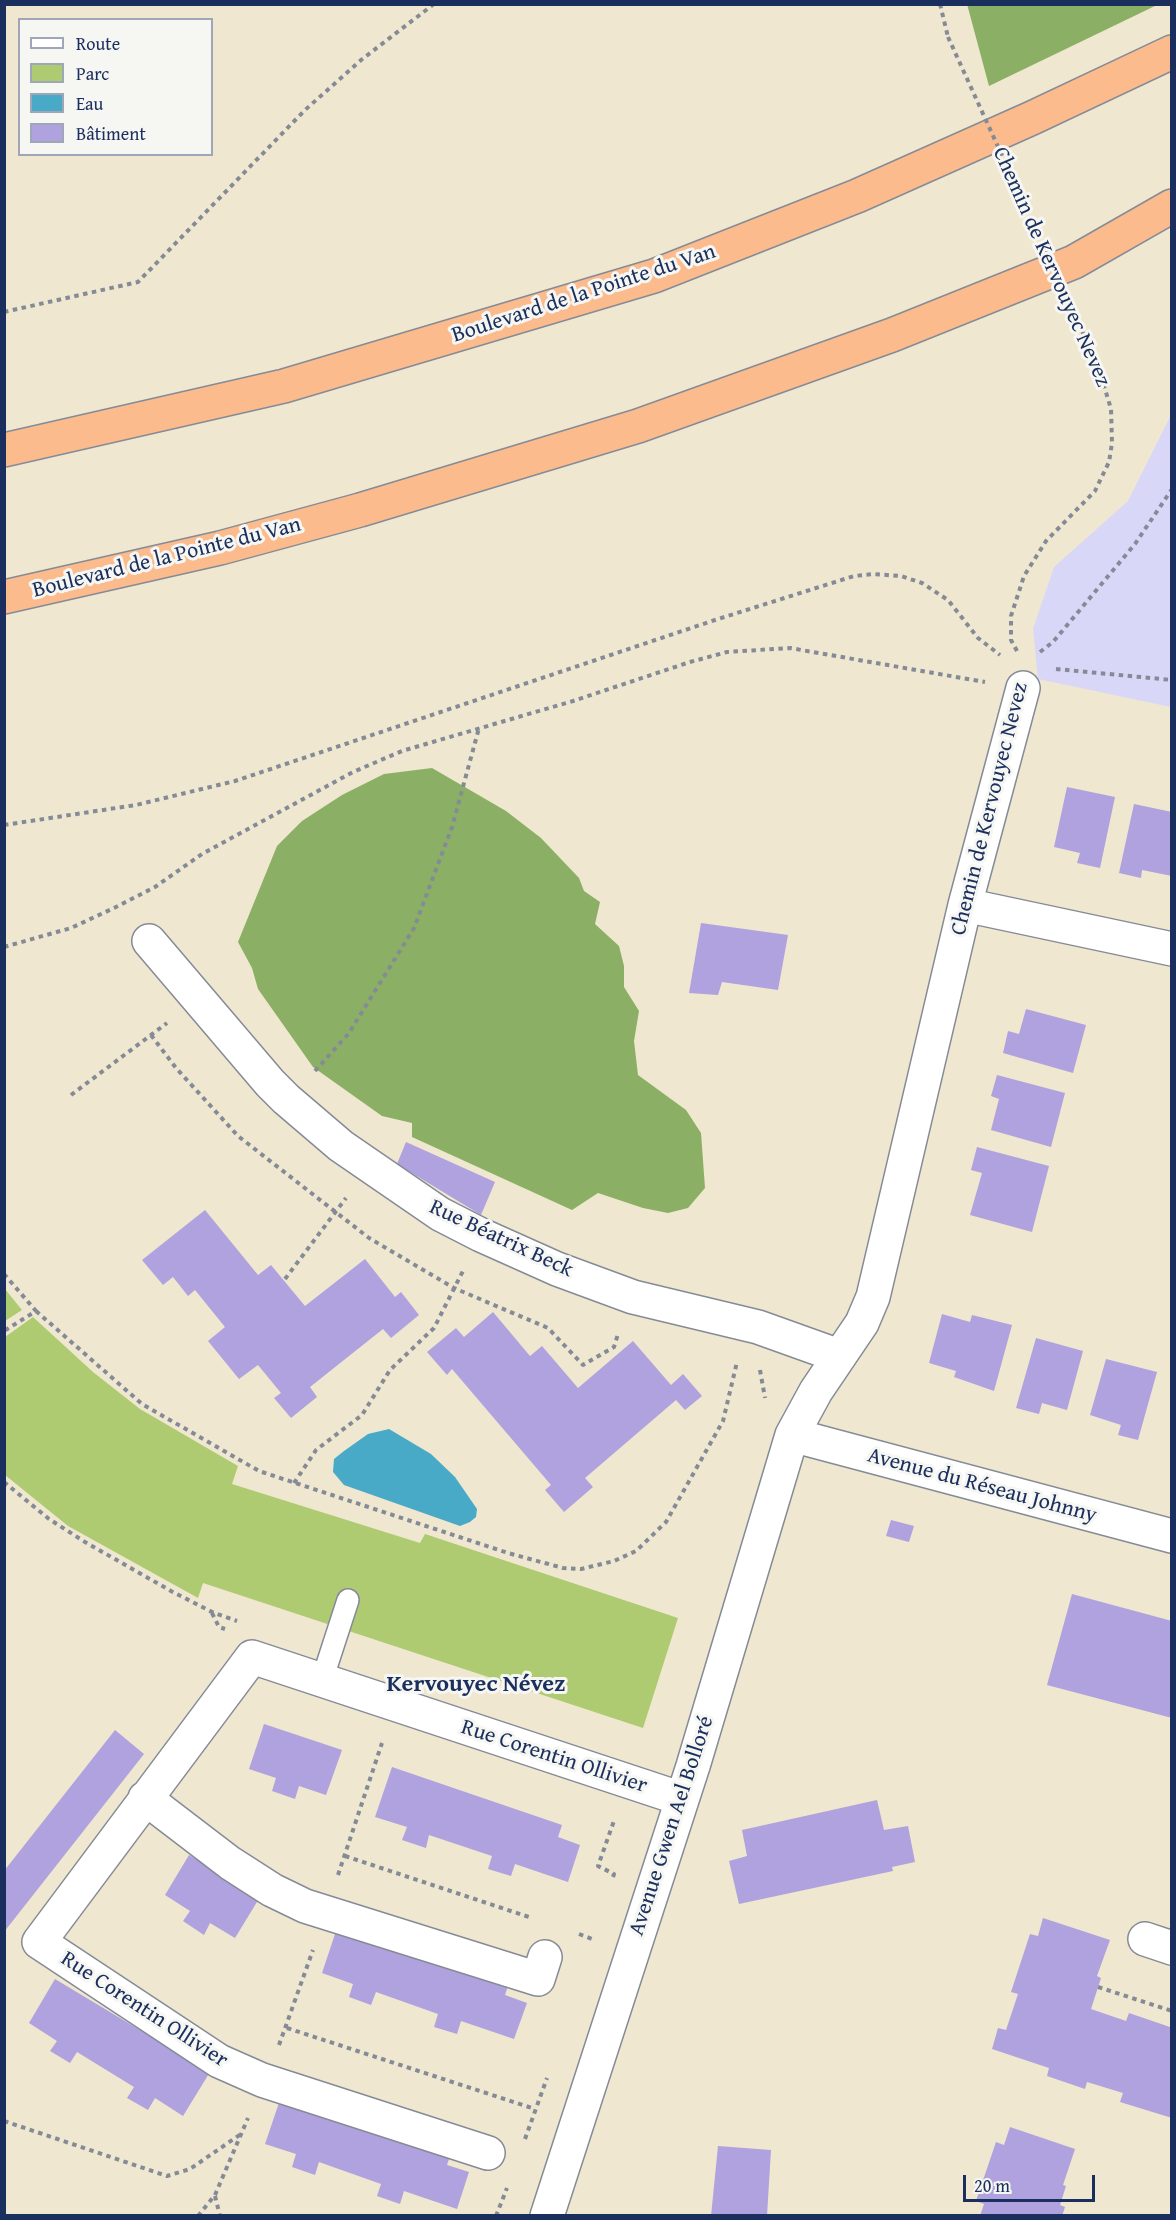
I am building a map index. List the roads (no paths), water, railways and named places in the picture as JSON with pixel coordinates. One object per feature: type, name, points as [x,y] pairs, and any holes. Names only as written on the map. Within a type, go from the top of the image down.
[{"type":"highway","name":"Boulevard de la Pointe du Van","points":[[4,450],[284,386],[654,276],[858,196],[1172,52]]},
{"type":"highway","name":"Boulevard de la Pointe du Van","points":[[4,597],[220,548],[350,513],[638,426],[892,335],[1074,262],[1172,206]]},
{"type":"highway","points":[[1074,262],[1172,216]]},
{"type":"street","name":"Chemin de Kervouyec Nevez","points":[[792,1435],[839,1356],[862,1323],[873,1296],[965,905],[1023,677]]},
{"type":"street","points":[[965,905],[1172,949]]},
{"type":"street","name":"Rue Béatrix Beck","points":[[149,941],[286,1099],[340,1146],[430,1208],[481,1235],[557,1269],[633,1297],[758,1327],[839,1356]]},
{"type":"street","name":"Avenue du Réseau Johnny","points":[[792,1435],[1172,1536]]},
{"type":"street","name":"Avenue Gwen Ael Bolloré","points":[[547,2216],[682,1799],[792,1435]]},
{"type":"street","name":"Rue Corentin Ollivier","points":[[489,2154],[262,2080],[219,2061],[39,1942],[252,1657],[682,1799]]},
{"type":"street","points":[[145,1798],[256,1880],[305,1906],[538,1979],[544,1957]]},
{"type":"lane","points":[[322,1680],[348,1600]]},
{"type":"water","points":[[389,1429],[431,1454],[455,1477],[477,1509],[476,1517],[460,1526],[344,1485],[333,1472],[334,1459],[368,1434]]},
{"type":"district","name":"Kervouyec Névez","points":[[476,1685]]}]
